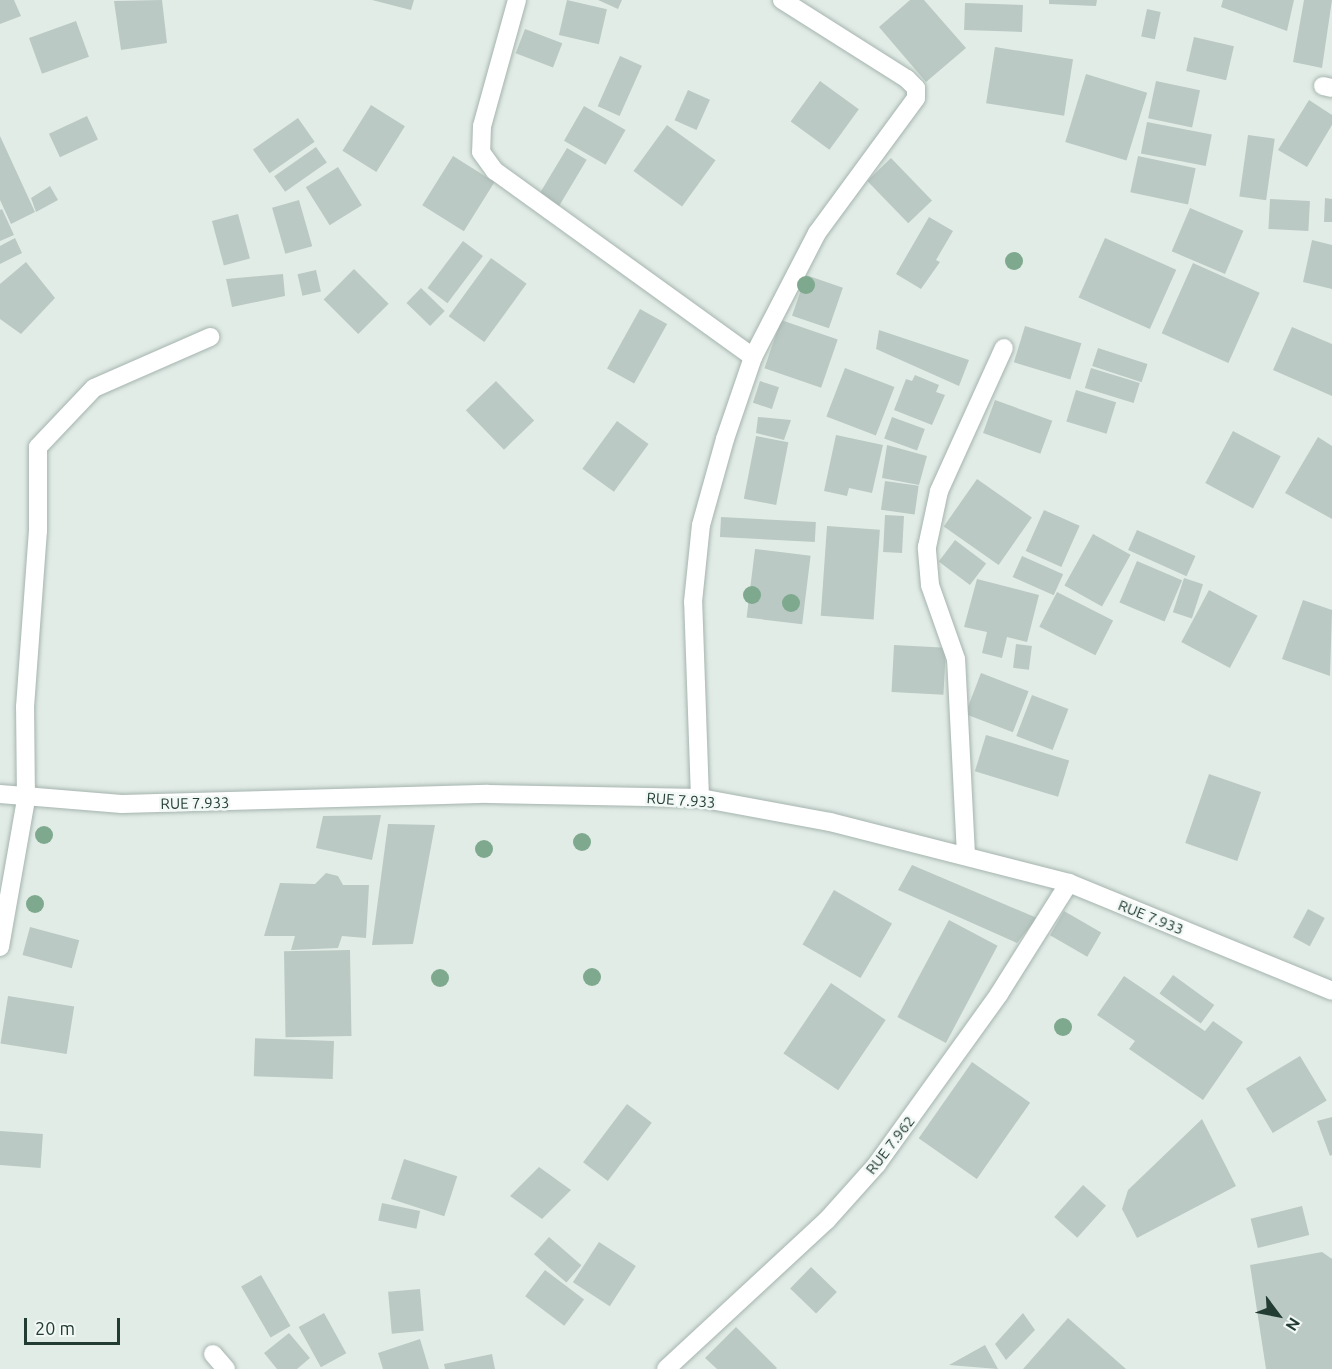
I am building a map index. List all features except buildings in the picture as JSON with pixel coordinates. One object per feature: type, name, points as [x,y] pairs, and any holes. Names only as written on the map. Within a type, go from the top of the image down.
[{"type":"street","points":[[517,0],[482,126],[481,152],[495,171],[753,357]]},
{"type":"street","points":[[700,798],[693,602],[701,525],[753,357],[817,233],[916,98],[916,88],[907,79],[782,0]]},
{"type":"street","points":[[0,947],[26,799],[24,707],[38,531],[38,447],[94,388],[210,337]]},
{"type":"street","points":[[966,855],[956,659],[930,585],[927,547],[939,491],[1004,348]]},
{"type":"street","name":"RUE 7.933","points":[[0,794],[26,799],[133,804],[488,794],[700,798],[966,855],[1069,883],[1332,991]]},
{"type":"street","name":"RUE 7.962","points":[[666,1369],[827,1220],[877,1164],[999,994],[1069,883]]},
{"type":"street","points":[[213,1354],[226,1369]]}]
